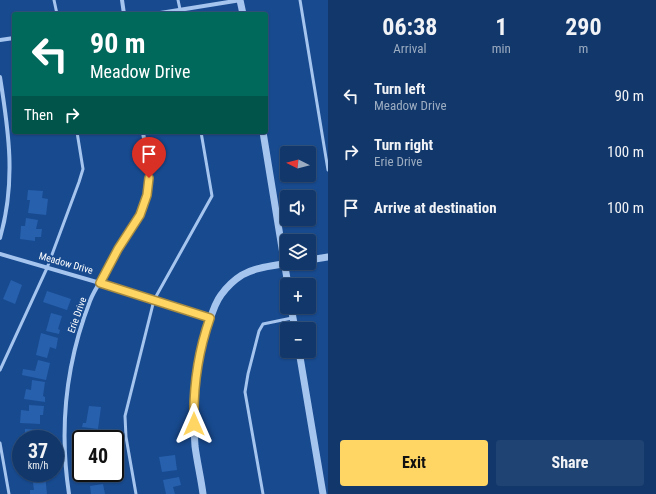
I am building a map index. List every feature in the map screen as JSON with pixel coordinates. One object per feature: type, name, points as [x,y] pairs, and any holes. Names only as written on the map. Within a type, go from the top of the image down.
[{"type":"street","points":[[122,0],[124,12]]},
{"type":"street","points":[[180,12],[241,0],[243,12]]},
{"type":"street","points":[[0,40],[12,38]]},
{"type":"street","points":[[0,77],[8,130],[10,158],[7,200],[0,238]]},
{"type":"street","name":"Erie Drive","points":[[69,494],[64,434],[70,368],[77,338],[91,300],[118,249],[138,219],[146,198],[149,174],[143,134]]},
{"type":"street","points":[[263,134],[281,234]]},
{"type":"street","name":"Meadow Drive","points":[[0,254],[100,283],[210,318]]},
{"type":"street","points":[[316,259],[328,256]]},
{"type":"street","points":[[203,494],[196,448],[194,407],[197,370],[210,318],[221,295],[237,279],[258,268],[280,264]]},
{"type":"street","points":[[292,314],[294,322]]},
{"type":"street","points":[[300,358],[323,494]]},
{"type":"lane","points":[[54,0],[57,12]]},
{"type":"lane","points":[[178,0],[180,12]]},
{"type":"lane","points":[[300,0],[328,170]]},
{"type":"lane","points":[[0,370],[47,268],[79,182],[83,169],[78,134]]},
{"type":"lane","points":[[136,494],[126,437],[125,416],[154,300],[212,196],[201,134]]},
{"type":"lane","points":[[263,494],[246,392],[248,374],[259,331],[263,324],[293,317]]},
{"type":"lane","points":[[0,443],[9,494]]},
{"type":"building","points":[[28,190],[43,191],[42,198],[48,199],[46,215],[28,213],[30,200],[27,200]]},
{"type":"building","points":[[26,218],[38,220],[36,229],[42,229],[41,237],[35,237],[35,241],[20,239],[21,226],[25,226]]},
{"type":"building","points":[[11,280],[22,285],[15,304],[3,299]]},
{"type":"building","points":[[47,291],[71,299],[67,310],[43,302]]},
{"type":"building","points":[[51,313],[62,316],[58,329],[60,330],[59,334],[46,331]]},
{"type":"building","points":[[41,333],[58,338],[56,349],[50,347],[47,358],[36,355]]},
{"type":"building","points":[[38,360],[50,363],[46,380],[22,375],[23,369],[35,371]]},
{"type":"building","points":[[32,380],[45,382],[43,396],[45,397],[45,402],[24,399],[26,389],[31,390]]},
{"type":"building","points":[[29,405],[44,406],[43,415],[40,415],[40,424],[20,423],[21,410],[29,411]]},
{"type":"building","points":[[89,406],[101,407],[98,429],[82,427],[83,423],[86,423]]},
{"type":"building","points":[[175,455],[177,470],[162,472],[159,457]]},
{"type":"building","points":[[179,477],[181,485],[173,487],[175,494],[166,494],[163,480]]},
{"type":"building","points":[[33,482],[46,482],[47,494],[30,494],[30,490],[34,490]]},
{"type":"building","points":[[103,484],[105,494],[91,494],[90,486]]},
{"type":"route","points":[[149,178],[147,195],[140,215],[134,227],[113,257],[100,283],[210,318],[197,370],[194,424]]}]
